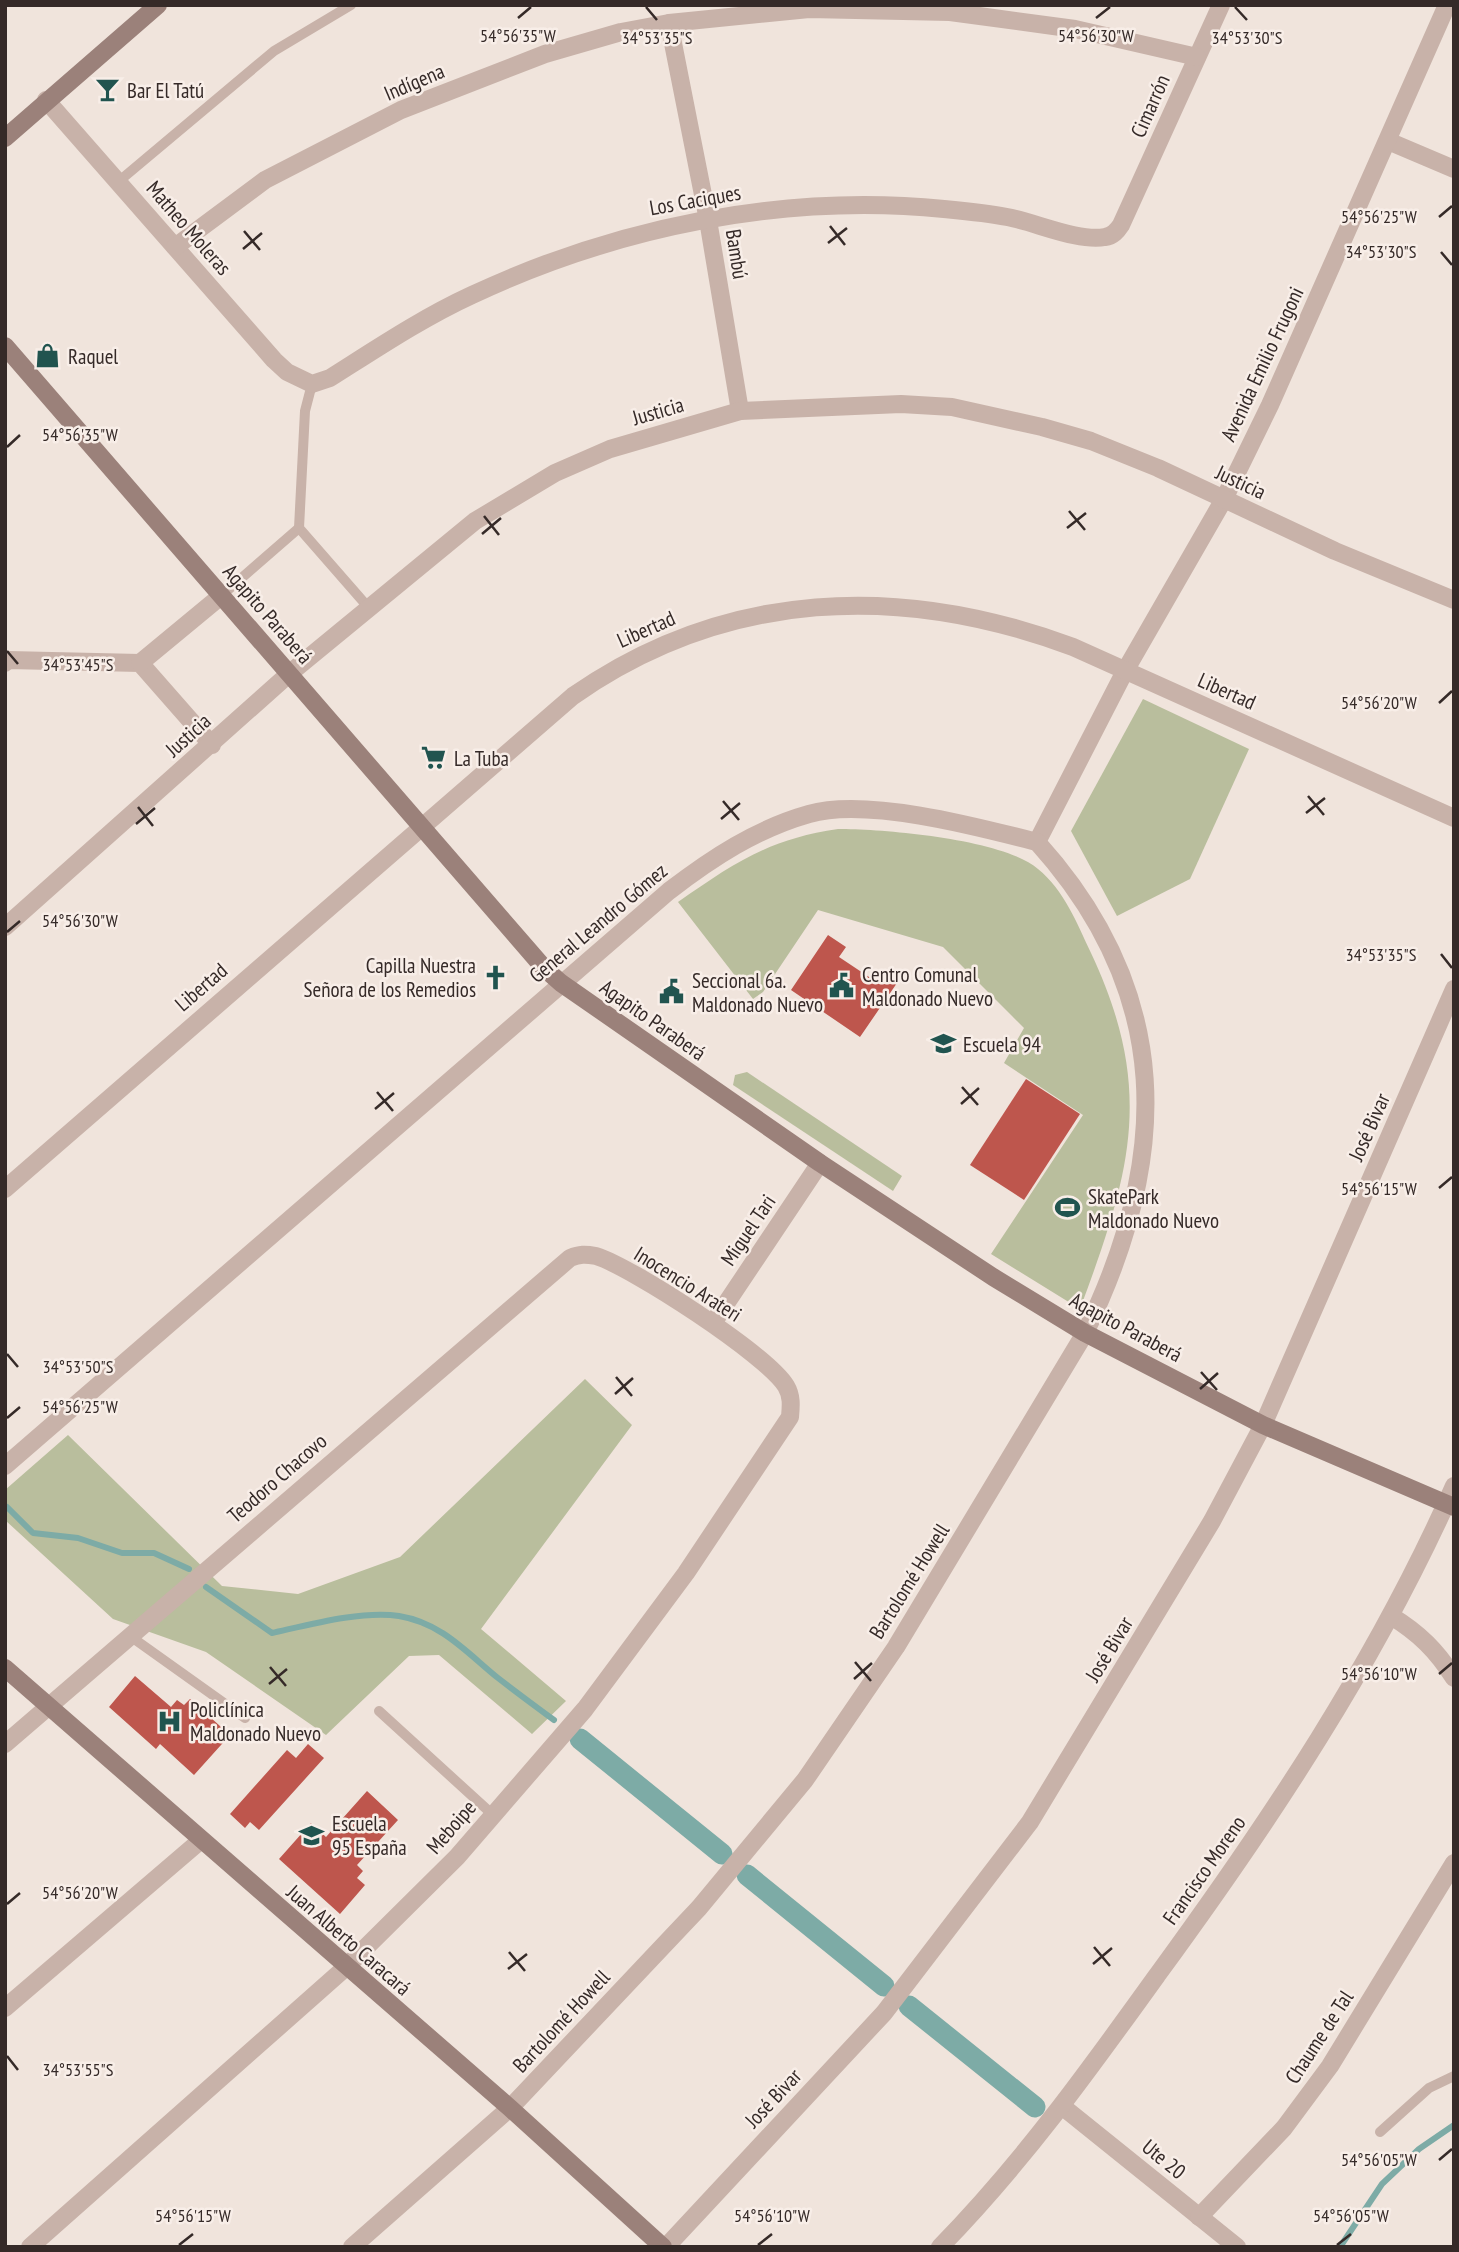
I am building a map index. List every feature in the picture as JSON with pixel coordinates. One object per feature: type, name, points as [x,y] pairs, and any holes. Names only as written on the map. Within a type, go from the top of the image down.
[{"type":"street","points":[[5,138],[158,5]]},
{"type":"street","name":"Cimarrón","points":[[1121,225],[1221,5]]},
{"type":"street","name":"Avenida Emilio Frugoni","points":[[1037,842],[1125,671],[1224,499],[1270,405],[1447,5]]},
{"type":"street","name":"Indígena","points":[[175,247],[265,180],[401,110],[545,54],[621,32],[669,23],[809,9],[950,12],[1075,29],[1196,57]]},
{"type":"street","name":"Bambú","points":[[669,23],[708,220],[740,411]]},
{"type":"street","name":"Matheo Moleras","points":[[46,100],[274,360],[287,372],[307,382]]},
{"type":"street","points":[[1388,141],[1454,169]]},
{"type":"street","name":"Los Caciques","points":[[307,382],[330,378],[470,296],[537,267],[618,239],[708,220],[756,212],[883,205],[1008,217],[1092,238],[1107,237],[1121,225]]},
{"type":"street","name":"Agapito Paraberá","points":[[5,346],[544,968],[561,983],[820,1163],[993,1277],[1085,1333],[1263,1425],[1450,1505]]},
{"type":"street","name":"Justicia","points":[[5,926],[290,673],[475,521],[555,473],[610,449],[740,411],[854,404],[952,407],[1091,441],[1454,600]]},
{"type":"street","points":[[6,660],[140,663],[221,596]]},
{"type":"street","name":"Libertad","points":[[5,1189],[573,696],[601,677],[660,646],[737,619],[829,605],[929,609],[1026,629],[1454,818]]},
{"type":"street","points":[[140,663],[212,745]]},
{"type":"street","name":"General Leandro Gómez","points":[[5,1466],[561,983],[704,864],[755,833],[812,813],[862,810],[940,819],[1037,842]]},
{"type":"street","name":"Bartolomé Howell","points":[[352,2247],[510,2108],[699,1908],[804,1780],[896,1647],[1085,1333],[1111,1278],[1141,1173],[1147,1116],[1144,1065],[1134,1012],[1087,906],[1065,873],[1037,842]]},
{"type":"street","name":"José Bivar","points":[[665,2247],[884,2013],[1030,1822],[1212,1521],[1263,1425],[1454,989]]},
{"type":"street","name":"Miguel Tari","points":[[713,1323],[820,1163]]},
{"type":"street","name":"Inocencio Arateri","points":[[582,1253],[613,1264],[713,1323],[776,1374],[790,1395]]},
{"type":"street","name":"Teodoro Chacovo","points":[[5,1744],[558,1265],[582,1253]]},
{"type":"street","name":"Meboipe","points":[[30,2247],[345,1968],[457,1857],[585,1709],[686,1573],[790,1417],[790,1395]]},
{"type":"street","name":"Francisco Moreno","points":[[951,2243],[1063,2107],[1243,1857],[1391,1616],[1450,1505],[1454,1486]]},
{"type":"street","points":[[1391,1616],[1415,1631],[1438,1653],[1454,1678]]},
{"type":"street","name":"Juan Alberto Caracará","points":[[5,1668],[345,1968],[510,2108],[665,2247]]},
{"type":"street","points":[[5,2008],[200,1840]]},
{"type":"street","name":"Chaume de Tal","points":[[1199,2217],[1284,2128],[1331,2066],[1453,1864]]},
{"type":"street","name":"Ute 20","points":[[1063,2107],[1237,2247]]},
{"type":"lane","points":[[118,182],[274,51],[351,5]]},
{"type":"lane","points":[[307,382],[299,528],[368,607]]},
{"type":"lane","points":[[221,596],[299,528]]},
{"type":"lane","points":[[130,1636],[245,1718]]},
{"type":"lane","points":[[379,1711],[492,1814]]},
{"type":"lane","points":[[1380,2133],[1429,2088],[1454,2076]]},
{"type":"green space","points":[[1143,699],[1249,749],[1190,879],[1117,916],[1071,831]]},
{"type":"green space","points":[[838,829],[913,834],[999,850],[1022,859],[1047,877],[1063,897],[1075,919],[1111,1002],[1124,1048],[1129,1091],[1129,1132],[1123,1173],[1112,1216],[1080,1309],[991,1254],[1083,1115],[1004,1063],[1024,1028],[943,947],[818,910],[763,992],[753,999],[678,902],[735,864],[772,846],[814,833]]},
{"type":"green space","points":[[747,1072],[902,1176],[893,1191],[733,1085],[735,1075]]},
{"type":"green space","points":[[585,1379],[632,1425],[481,1629],[566,1701],[532,1734],[439,1655],[409,1656],[326,1735],[206,1652],[113,1619],[5,1520],[5,1490],[68,1435],[222,1586],[298,1594],[400,1557]]},
{"type":"building","points":[[828,935],[846,947],[839,957],[872,979],[878,970],[897,983],[860,1037],[791,990]]},
{"type":"building","points":[[1026,1079],[1080,1114],[1024,1200],[970,1165]]},
{"type":"building","name":"Policlínica Maldonado Nuevo","points":[[135,1676],[171,1707],[177,1700],[184,1705],[190,1699],[230,1735],[194,1775],[160,1744],[156,1749],[109,1707]]},
{"type":"building","points":[[308,1744],[324,1758],[259,1830],[250,1822],[245,1828],[230,1814],[287,1750],[296,1758]]},
{"type":"building","points":[[367,1791],[398,1820],[357,1865],[363,1871],[357,1878],[365,1885],[340,1914],[279,1859],[311,1823],[326,1837]]},
{"type":"waterway","points":[[7,1507],[33,1533],[78,1538],[122,1553],[154,1553],[189,1569]]},
{"type":"waterway","points":[[206,1587],[272,1633],[369,1615],[399,1616],[428,1625],[453,1640],[554,1720]]},
{"type":"waterway","points":[[580,1739],[722,1854]]},
{"type":"waterway","points":[[747,1875],[884,1986]]},
{"type":"waterway","points":[[909,2006],[1035,2107]]},
{"type":"waterway","points":[[1340,2247],[1382,2184],[1419,2149],[1454,2125]]},
{"type":"place","name":"Bar El Tatú","points":[[107,90]]},
{"type":"place","name":"Raquel","points":[[48,356]]},
{"type":"place","name":"La Tuba","points":[[434,758]]},
{"type":"place","name":"Capilla Nuestra Señora de los Remedios","points":[[496,977]]},
{"type":"place","name":"Centro Comunal Maldonado Nuevo","points":[[842,986]]},
{"type":"place","name":"Seccional 6a. Maldonado Nuevo","points":[[672,992]]},
{"type":"place","name":"Escuela 94","points":[[943,1044]]},
{"type":"place","name":"SkatePark Maldonado Nuevo","points":[[1068,1208]]},
{"type":"place","name":"Policlínica Maldonado Nuevo","points":[[170,1721]]},
{"type":"place","name":"Escuela 95 España","points":[[312,1835]]}]
